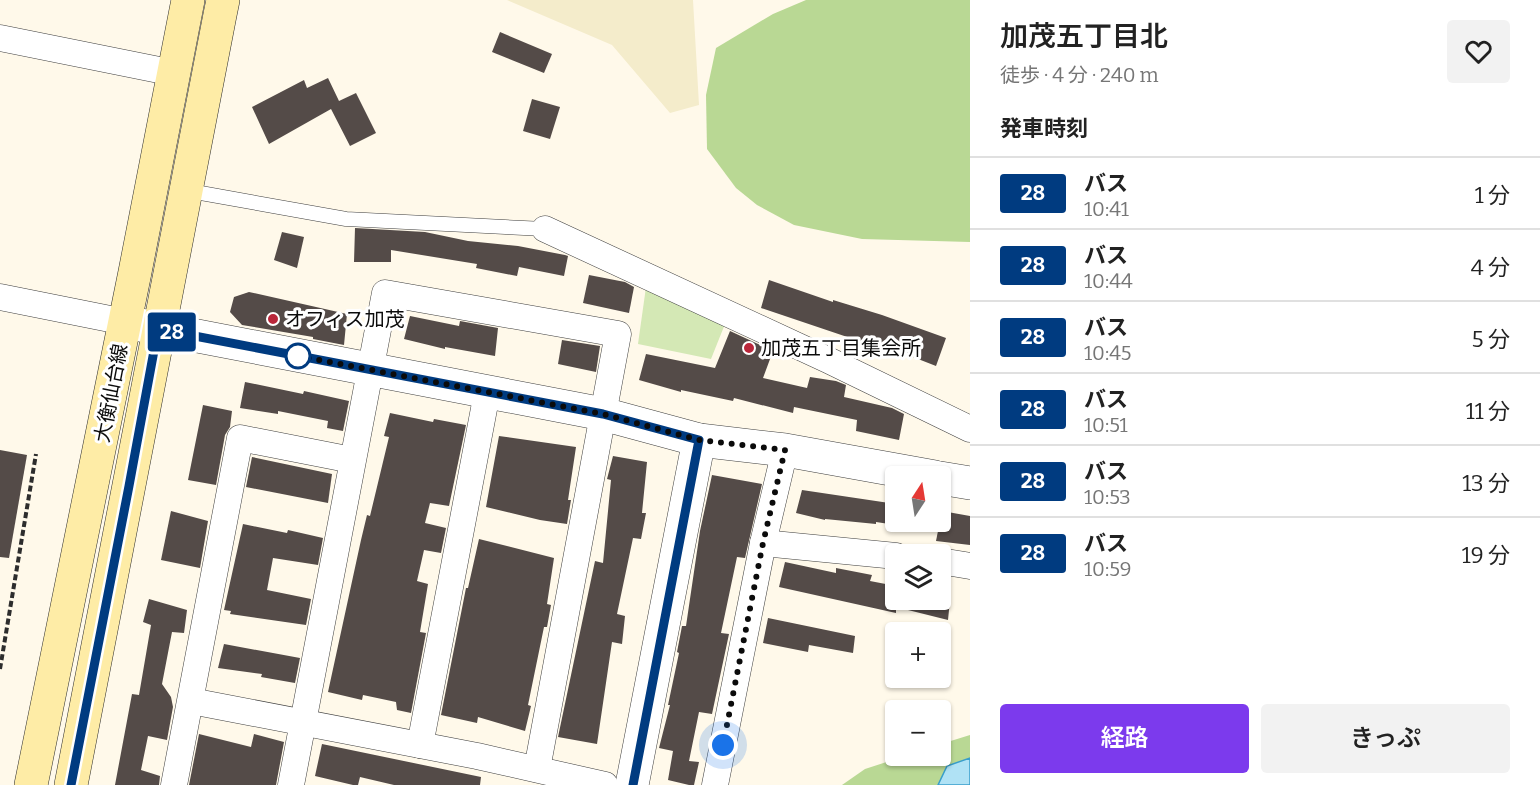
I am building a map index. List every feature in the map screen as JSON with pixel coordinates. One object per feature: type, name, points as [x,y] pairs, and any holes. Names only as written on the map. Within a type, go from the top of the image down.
[{"type":"main road","name":"大衡仙台線","points":[[31,785],[188,0]]},
{"type":"main road","name":"大衡仙台線","points":[[70,785],[184,190],[223,0]]},
{"type":"street","points":[[0,38],[174,73]]},
{"type":"street","points":[[545,230],[817,355],[970,429]]},
{"type":"street","points":[[291,785],[385,293],[618,334],[537,769]]},
{"type":"street","points":[[0,297],[371,371],[603,414],[699,440],[785,450],[885,468]]},
{"type":"street","points":[[420,745],[487,393]]},
{"type":"street","points":[[174,785],[240,438],[352,460]]},
{"type":"street","points":[[633,785],[699,440]]},
{"type":"street","points":[[716,785],[763,543],[785,450]]},
{"type":"street","points":[[951,480],[970,483]]},
{"type":"street","points":[[763,543],[885,555]]},
{"type":"street","points":[[951,563],[970,566]]},
{"type":"street","points":[[191,701],[420,745],[606,785]]},
{"type":"lane","points":[[184,190],[346,219],[545,230]]},
{"type":"path","points":[[0,669],[36,454]]},
{"type":"shaded area","points":[[507,0],[693,0],[699,105],[670,113],[612,45]]},
{"type":"green space","points":[[806,0],[970,0],[970,242],[862,239],[794,225],[757,205],[736,188],[707,149],[706,95],[716,48],[773,14]]},
{"type":"green space","points":[[646,287],[725,324],[711,359],[638,344]]},
{"type":"green space","points":[[970,735],[970,785],[842,785],[865,769],[885,762],[885,766],[951,766],[951,741]]},
{"type":"water","points":[[970,758],[970,785],[938,785],[947,766]]},
{"type":"building","points":[[500,32],[552,54],[544,73],[492,52]]},
{"type":"building","points":[[328,78],[339,101],[356,93],[376,133],[350,146],[331,109],[269,144],[252,107],[304,80],[307,88]]},
{"type":"building","points":[[532,99],[560,107],[550,139],[523,131]]},
{"type":"building","points":[[355,228],[425,232],[568,256],[564,276],[519,267],[517,276],[476,268],[477,264],[391,250],[391,262],[354,262]]},
{"type":"building","points":[[282,232],[304,237],[297,268],[274,260]]},
{"type":"building","points":[[589,275],[625,282],[634,287],[629,313],[583,303]]},
{"type":"building","points":[[769,280],[833,302],[833,300],[882,315],[946,338],[936,366],[872,341],[871,345],[761,308]]},
{"type":"building","name":"オフィス加茂","points":[[249,292],[347,314],[344,345],[313,339],[313,337],[242,325],[230,312],[234,297]]},
{"type":"building","points":[[410,316],[459,326],[460,321],[498,328],[495,356],[445,347],[445,349],[404,339]]},
{"type":"building","points":[[730,331],[773,351],[763,378],[807,388],[810,377],[836,381],[846,385],[844,397],[892,408],[904,414],[899,440],[856,431],[857,420],[794,407],[793,413],[734,398],[733,401],[681,390],[681,392],[639,380],[646,354],[715,368]]},
{"type":"building","points":[[562,340],[600,346],[596,372],[558,364]]},
{"type":"building","points":[[245,382],[349,401],[343,431],[327,428],[328,421],[278,411],[278,414],[240,408]]},
{"type":"building","points":[[203,405],[232,411],[216,485],[188,480]]},
{"type":"building","points":[[390,413],[433,422],[434,419],[466,425],[449,506],[430,503],[425,523],[446,528],[441,553],[424,550],[417,581],[428,584],[420,632],[426,633],[411,713],[397,710],[396,702],[363,695],[362,700],[328,692],[361,540],[367,515],[370,516],[389,437],[384,436]]},
{"type":"building","points":[[499,436],[576,447],[567,524],[486,507]]},
{"type":"building","points":[[0,450],[27,455],[9,558],[0,557]]},
{"type":"building","points":[[613,456],[647,462],[642,513],[646,513],[641,539],[633,538],[617,614],[625,616],[622,644],[612,642],[597,744],[558,737],[595,561],[603,563],[611,480],[607,479]]},
{"type":"building","points":[[252,457],[332,474],[328,503],[246,487]]},
{"type":"building","points":[[712,475],[762,484],[745,558],[737,557],[721,633],[729,634],[712,714],[699,712],[689,761],[699,762],[694,785],[689,785],[668,780],[673,751],[659,748],[670,705],[668,705],[682,626],[686,626],[700,531]]},
{"type":"building","points":[[802,490],[885,502],[885,523],[825,520],[796,513]]},
{"type":"building","points":[[171,511],[208,521],[200,568],[161,560]]},
{"type":"building","points":[[951,513],[970,516],[970,545],[936,541],[938,532],[951,532]]},
{"type":"building","points":[[243,524],[287,533],[288,530],[323,538],[318,565],[273,558],[267,590],[311,599],[306,625],[230,614],[231,611],[224,610]]},
{"type":"building","points":[[479,539],[554,558],[547,604],[551,605],[547,627],[544,627],[525,731],[478,717],[477,723],[441,715],[466,588],[468,588]]},
{"type":"building","points":[[785,562],[836,573],[836,568],[872,575],[870,581],[885,584],[885,610],[896,610],[896,613],[779,587]]},
{"type":"building","points":[[149,599],[187,610],[184,633],[172,632],[162,684],[171,697],[173,707],[167,740],[148,736],[141,770],[160,776],[159,785],[115,785],[132,694],[139,695],[151,625],[143,622]]},
{"type":"building","points":[[908,610],[949,610],[948,620]]},
{"type":"building","points":[[768,618],[855,636],[853,653],[809,645],[808,652],[763,643]]},
{"type":"building","points":[[224,644],[300,658],[295,683],[261,677],[262,674],[218,668]]},
{"type":"building","points":[[199,734],[251,747],[254,734],[284,742],[276,785],[189,785]]},
{"type":"building","points":[[322,744],[481,777],[480,785],[394,785],[360,777],[358,785],[353,785],[315,776]]},
{"type":"bus line","name":"28","points":[[71,785],[158,329],[603,414],[699,440],[633,785]]},
{"type":"place","name":"オフィス加茂","points":[[273,319]]},
{"type":"place","name":"加茂五丁目集会所","points":[[749,348]]},
{"type":"route","points":[[298,356],[603,414],[699,440],[785,450],[763,543],[723,745]]}]
